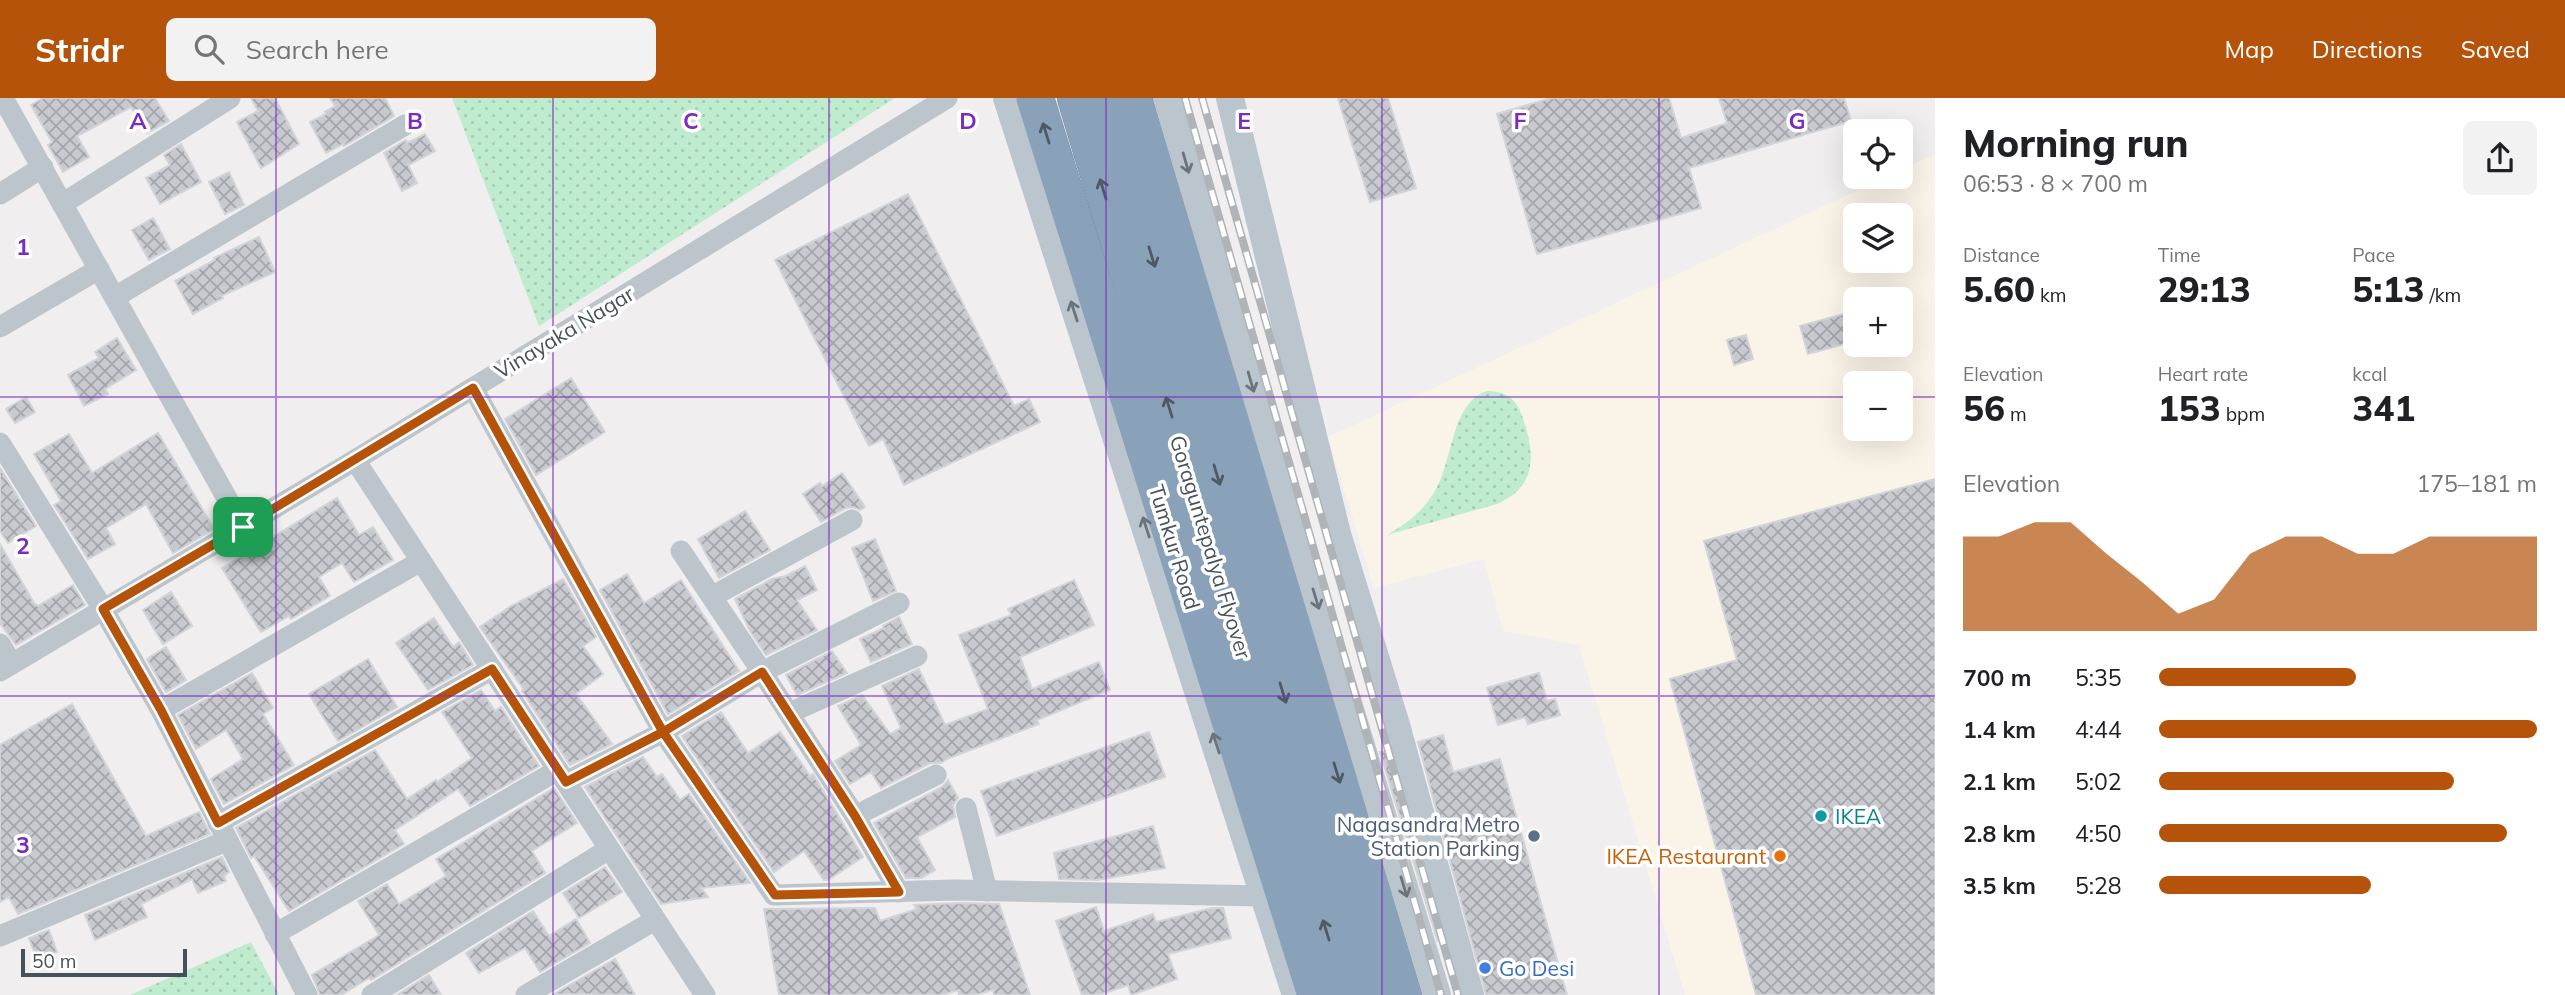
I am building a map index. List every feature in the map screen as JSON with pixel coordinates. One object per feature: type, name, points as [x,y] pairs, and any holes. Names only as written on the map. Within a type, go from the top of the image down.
[{"type":"highway","name":"Tumkur Road","points":[[1035,98],[1316,995]]},
{"type":"highway","name":"Goraguntepalya Flyover","points":[[1076,98],[1346,995]]},
{"type":"highway","name":"Goraguntepalya Flyover","points":[[1104,98],[1374,995]]},
{"type":"highway","points":[[1133,98],[1403,995]]},
{"type":"street","points":[[62,204],[230,98]]},
{"type":"street","name":"Vinayaka Nagar","points":[[6,667],[355,460],[947,98]]},
{"type":"street","points":[[1007,98],[1074,313],[1296,995]]},
{"type":"street","points":[[1167,98],[1437,995]]},
{"type":"street","points":[[1230,98],[1337,534],[1396,725],[1470,995]]},
{"type":"street","points":[[11,101],[62,204],[243,527]]},
{"type":"street","points":[[115,297],[405,125]]},
{"type":"street","points":[[0,194],[43,167]]},
{"type":"street","points":[[0,327],[99,269]]},
{"type":"street","points":[[473,388],[663,732],[775,895],[987,891],[1265,896]]},
{"type":"street","points":[[0,443],[103,609],[161,710],[307,995]]},
{"type":"street","points":[[355,460],[705,995]]},
{"type":"street","points":[[713,596],[852,520]]},
{"type":"street","points":[[681,551],[855,816],[899,892]]},
{"type":"street","points":[[161,710],[421,561]]},
{"type":"street","points":[[275,934],[562,776],[663,732],[762,672],[899,603]]},
{"type":"street","points":[[0,644],[6,667]]},
{"type":"street","points":[[789,713],[917,656]]},
{"type":"street","points":[[0,936],[222,832],[492,669]]},
{"type":"street","points":[[855,816],[936,775]]},
{"type":"street","points":[[966,808],[987,891]]},
{"type":"street","points":[[372,995],[610,849]]},
{"type":"street","points":[[526,995],[655,920]]},
{"type":"shaded area","name":"IKEA","points":[[1935,154],[1935,995],[1685,995],[1579,645],[1503,631],[1484,559],[1374,588],[1328,437],[1860,189],[1913,189],[1913,164]]},
{"type":"green space","points":[[452,98],[895,98],[539,326]]},
{"type":"green space","points":[[1487,391],[1503,394],[1514,401],[1526,428],[1531,452],[1530,463],[1528,473],[1518,491],[1497,504],[1387,535],[1416,515],[1433,495],[1460,419],[1475,397]]},
{"type":"green space","points":[[251,942],[279,995],[130,995]]},
{"type":"building","points":[[43,98],[155,98],[169,121],[147,133],[131,107],[77,136],[89,157],[63,172],[48,145],[52,142],[31,105]]},
{"type":"building","points":[[251,98],[275,98],[299,144],[261,168],[237,122],[258,111]]},
{"type":"building","points":[[330,98],[385,98],[394,116],[344,146],[343,144],[326,153],[310,122],[335,106]]},
{"type":"building","points":[[1338,98],[1388,98],[1416,188],[1370,202]]},
{"type":"building","points":[[1551,98],[1669,98],[1681,138],[1727,123],[1719,98],[1844,98],[1850,119],[1843,119],[1843,123],[1689,168],[1701,208],[1537,254],[1497,114]]},
{"type":"building","points":[[425,134],[435,151],[408,165],[417,183],[402,191],[384,153],[406,140],[407,143]]},
{"type":"building","points":[[181,144],[201,182],[160,204],[146,178],[170,165],[164,155]]},
{"type":"building","points":[[229,172],[244,205],[225,214],[209,182]]},
{"type":"building","points":[[908,194],[1014,406],[1029,399],[1040,422],[904,485],[883,439],[869,446],[775,260]]},
{"type":"building","points":[[153,218],[170,249],[149,260],[132,230]]},
{"type":"building","points":[[259,237],[275,272],[221,296],[223,298],[193,314],[175,281],[215,260],[214,258]]},
{"type":"building","points":[[1843,314],[1843,344],[1808,354],[1800,326]]},
{"type":"building","points":[[1746,335],[1753,359],[1734,365],[1727,340]]},
{"type":"building","points":[[117,338],[136,370],[105,389],[108,394],[84,406],[68,375],[99,358],[95,352]]},
{"type":"building","points":[[571,378],[605,432],[536,475],[505,419]]},
{"type":"building","points":[[26,397],[35,412],[15,423],[6,409]]},
{"type":"building","points":[[158,433],[214,529],[173,553],[146,504],[106,528],[115,544],[88,559],[54,505],[61,501],[34,454],[69,434],[92,473]]},
{"type":"building","points":[[0,468],[36,526],[8,543],[0,531]]},
{"type":"building","points":[[842,473],[865,507],[860,510],[846,508],[821,522],[803,494]]},
{"type":"building","name":"IKEA","points":[[1935,479],[1935,995],[1756,995],[1670,679],[1737,660],[1704,541]]},
{"type":"building","points":[[337,498],[359,535],[373,527],[393,560],[354,582],[342,563],[319,577],[330,596],[291,619],[289,616],[261,632],[222,568]]},
{"type":"building","points":[[745,511],[770,550],[719,578],[698,539]]},
{"type":"building","points":[[875,539],[896,591],[873,601],[852,548]]},
{"type":"building","points":[[0,544],[38,606],[73,585],[85,605],[16,645],[0,623]]},
{"type":"building","points":[[805,566],[817,590],[797,600],[817,630],[766,655],[750,631],[735,599],[772,579],[786,576]]},
{"type":"building","points":[[627,574],[644,603],[681,580],[739,671],[668,714],[600,590]]},
{"type":"building","points":[[563,579],[596,637],[583,646],[603,674],[576,694],[612,744],[570,765],[522,691],[524,690],[480,627],[511,606]]},
{"type":"building","points":[[1074,580],[1094,625],[1020,657],[1032,689],[1099,662],[1110,690],[1037,720],[1039,724],[941,763],[930,763],[881,788],[871,772],[850,784],[835,761],[861,745],[838,706],[862,695],[890,734],[901,728],[882,686],[919,669],[945,725],[988,709],[959,635],[1011,615],[1008,609]]},
{"type":"building","points":[[171,592],[192,626],[163,644],[143,610]]},
{"type":"building","points":[[899,617],[912,644],[871,662],[860,639],[884,628],[883,626]]},
{"type":"building","points":[[434,618],[453,647],[459,642],[473,665],[428,690],[396,643]]},
{"type":"building","points":[[166,647],[186,680],[166,692],[147,659]]},
{"type":"building","points":[[832,651],[847,673],[797,695],[786,675]]},
{"type":"building","points":[[368,659],[397,707],[338,741],[309,694]]},
{"type":"building","points":[[252,673],[273,708],[263,714],[294,765],[224,804],[211,779],[243,759],[226,730],[196,749],[178,715]]},
{"type":"building","points":[[1539,673],[1547,701],[1555,699],[1560,715],[1528,724],[1525,717],[1498,725],[1487,688]]},
{"type":"building","points":[[481,690],[495,711],[501,707],[539,766],[470,806],[458,789],[395,830],[404,844],[289,911],[254,856],[251,858],[236,828],[375,750],[407,799],[472,758],[442,712]]},
{"type":"building","points":[[72,704],[146,836],[199,812],[210,834],[18,914],[9,897],[0,902],[0,745]]},
{"type":"building","points":[[721,712],[748,753],[780,732],[810,776],[813,774],[863,857],[828,880],[824,880],[804,851],[774,872],[682,736]]},
{"type":"building","points":[[1149,732],[1165,777],[997,836],[981,791]]},
{"type":"building","points":[[1443,735],[1453,772],[1500,759],[1567,995],[1486,995],[1418,742]]},
{"type":"building","points":[[1386,751],[1438,942],[1380,752]]},
{"type":"building","points":[[643,757],[657,777],[662,774],[680,800],[689,794],[750,883],[701,888],[708,897],[661,904],[585,787]]},
{"type":"building","points":[[948,780],[958,798],[953,805],[955,817],[917,837],[935,870],[921,878],[906,878],[874,823],[942,787]]},
{"type":"building","points":[[554,788],[577,823],[532,851],[545,873],[371,980],[369,978],[341,995],[320,995],[312,975],[379,935],[358,901],[387,884],[399,904],[446,876],[436,859]]},
{"type":"building","points":[[1153,826],[1165,868],[1098,880],[1059,879],[1054,853]]},
{"type":"building","points":[[222,857],[229,872],[224,876],[226,881],[198,893],[192,879],[141,904],[147,917],[95,940],[85,915]]},
{"type":"building","points":[[605,867],[622,892],[579,918],[563,893]]},
{"type":"building","points":[[999,904],[1030,995],[994,995],[993,990],[976,995],[959,995],[958,990],[943,995],[779,995],[764,909],[875,908],[880,921],[917,909],[914,905]]},
{"type":"building","points":[[1096,907],[1104,931],[1153,914],[1156,922],[1212,908],[1223,908],[1231,938],[1168,954],[1177,979],[1131,995],[1128,985],[1099,995],[1082,995],[1056,921]]},
{"type":"building","points":[[533,911],[549,936],[576,919],[590,943],[540,972],[525,948],[479,973],[466,953]]},
{"type":"building","points":[[49,930],[57,952],[37,960],[29,938]]},
{"type":"building","points":[[615,959],[635,995],[554,994]]},
{"type":"building","points":[[429,975],[441,995],[397,995]]},
{"type":"railway","points":[[1185,98],[1441,995]]},
{"type":"railway","points":[[1202,98],[1458,995]]},
{"type":"place","name":"IKEA","points":[[1821,816]]},
{"type":"place","name":"Nagasandra Metro Station Parking","points":[[1534,836]]},
{"type":"place","name":"IKEA Restaurant","points":[[1780,856]]},
{"type":"place","name":"Go Desi","points":[[1485,968]]},
{"type":"route","points":[[243,527],[103,609],[161,710],[218,823],[492,669],[566,782],[663,732],[775,895],[899,892],[855,816],[762,672],[663,732],[473,388],[243,527]]}]
